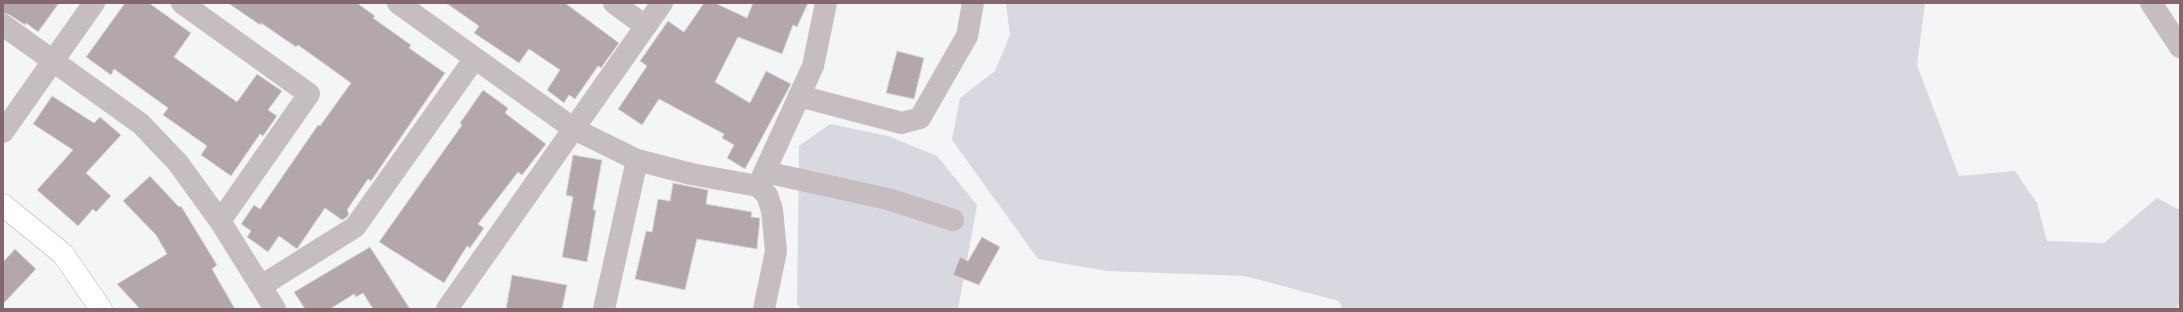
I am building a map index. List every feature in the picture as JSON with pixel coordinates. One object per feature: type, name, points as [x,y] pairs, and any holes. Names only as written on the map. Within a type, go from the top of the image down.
[{"type":"street","points":[[3,132],[94,3]]},
{"type":"street","points":[[182,3],[309,94],[220,221]]},
{"type":"street","points":[[398,3],[574,129],[637,160],[691,174],[762,179],[888,199],[953,220]]},
{"type":"street","points":[[614,3],[645,26]]},
{"type":"street","points":[[447,309],[662,3]]},
{"type":"street","points":[[764,309],[776,251],[772,210],[762,179],[813,66],[826,3]]},
{"type":"street","points":[[799,96],[902,123],[920,118],[967,36],[973,3]]},
{"type":"street","points":[[2151,3],[2180,47]]},
{"type":"street","points":[[3,25],[54,60],[141,124],[178,163],[220,221],[275,309]]},
{"type":"street","points":[[261,286],[355,227],[475,58]]},
{"type":"street","points":[[604,309],[637,160]]},
{"type":"street","points":[[3,205],[62,254],[101,309]]},
{"type":"shaded area","points":[[1006,3],[1925,3],[1917,65],[1959,176],[2015,171],[2037,203],[2047,241],[2104,243],[2157,198],[2180,210],[2180,301],[2176,309],[1342,309],[1339,301],[1245,276],[1107,271],[1038,259],[952,140],[960,98],[995,71],[1010,35]]},
{"type":"shaded area","points":[[830,124],[888,136],[937,156],[977,205],[958,309],[802,309],[797,304],[799,146]]},
{"type":"building","points":[[3,3],[59,3],[38,32],[26,23],[25,25],[10,15],[3,13]]},
{"type":"building","points":[[125,3],[149,3],[191,33],[174,57],[237,102],[257,74],[282,91],[268,110],[277,116],[263,136],[260,134],[231,176],[201,155],[207,146],[163,115],[168,108],[114,69],[111,75],[86,57]]},
{"type":"building","points":[[228,3],[357,3],[375,16],[373,18],[411,45],[409,48],[445,73],[371,181],[368,179],[347,210],[349,214],[346,218],[342,220],[325,208],[297,249],[279,236],[268,252],[247,237],[251,231],[241,224],[254,205],[260,209],[318,125],[320,126],[351,83],[298,45],[296,47]]},
{"type":"building","points":[[446,3],[565,3],[619,43],[601,68],[598,66],[575,99],[569,95],[564,103],[547,90],[560,70],[529,49],[519,63],[474,33],[479,26]]},
{"type":"building","points":[[704,3],[715,3],[747,18],[753,3],[808,3],[797,27],[793,25],[782,54],[738,37],[715,82],[750,103],[766,71],[791,84],[745,169],[727,158],[734,145],[722,138],[724,134],[659,99],[642,125],[618,109],[647,66],[640,61],[668,21],[684,32]]},
{"type":"building","points":[[897,51],[924,58],[914,99],[886,93]]},
{"type":"building","points":[[483,90],[508,108],[505,113],[546,144],[522,175],[518,172],[478,224],[484,228],[470,248],[467,246],[444,283],[379,242],[462,125],[460,123]]},
{"type":"building","points":[[52,96],[94,123],[100,117],[121,135],[86,173],[111,196],[96,212],[93,209],[78,226],[37,190],[73,150],[33,124]]},
{"type":"building","points":[[573,155],[602,160],[593,210],[596,210],[587,262],[562,257],[573,197],[566,195]]},
{"type":"building","points":[[150,176],[179,207],[181,206],[217,265],[212,269],[235,309],[140,309],[117,284],[167,254],[156,235],[123,201]]},
{"type":"building","points":[[673,183],[708,190],[706,204],[752,212],[751,217],[760,218],[757,249],[697,239],[685,290],[635,279],[646,231],[652,232],[658,199],[670,201]]},
{"type":"building","points":[[982,237],[1000,247],[979,285],[953,275],[960,257],[968,261]]},
{"type":"building","points":[[370,247],[410,309],[373,309],[363,293],[356,297],[354,294],[330,309],[305,309],[294,292]]},
{"type":"building","points":[[15,249],[36,269],[3,304],[3,262]]},
{"type":"building","points":[[512,275],[567,285],[562,309],[506,309]]}]
